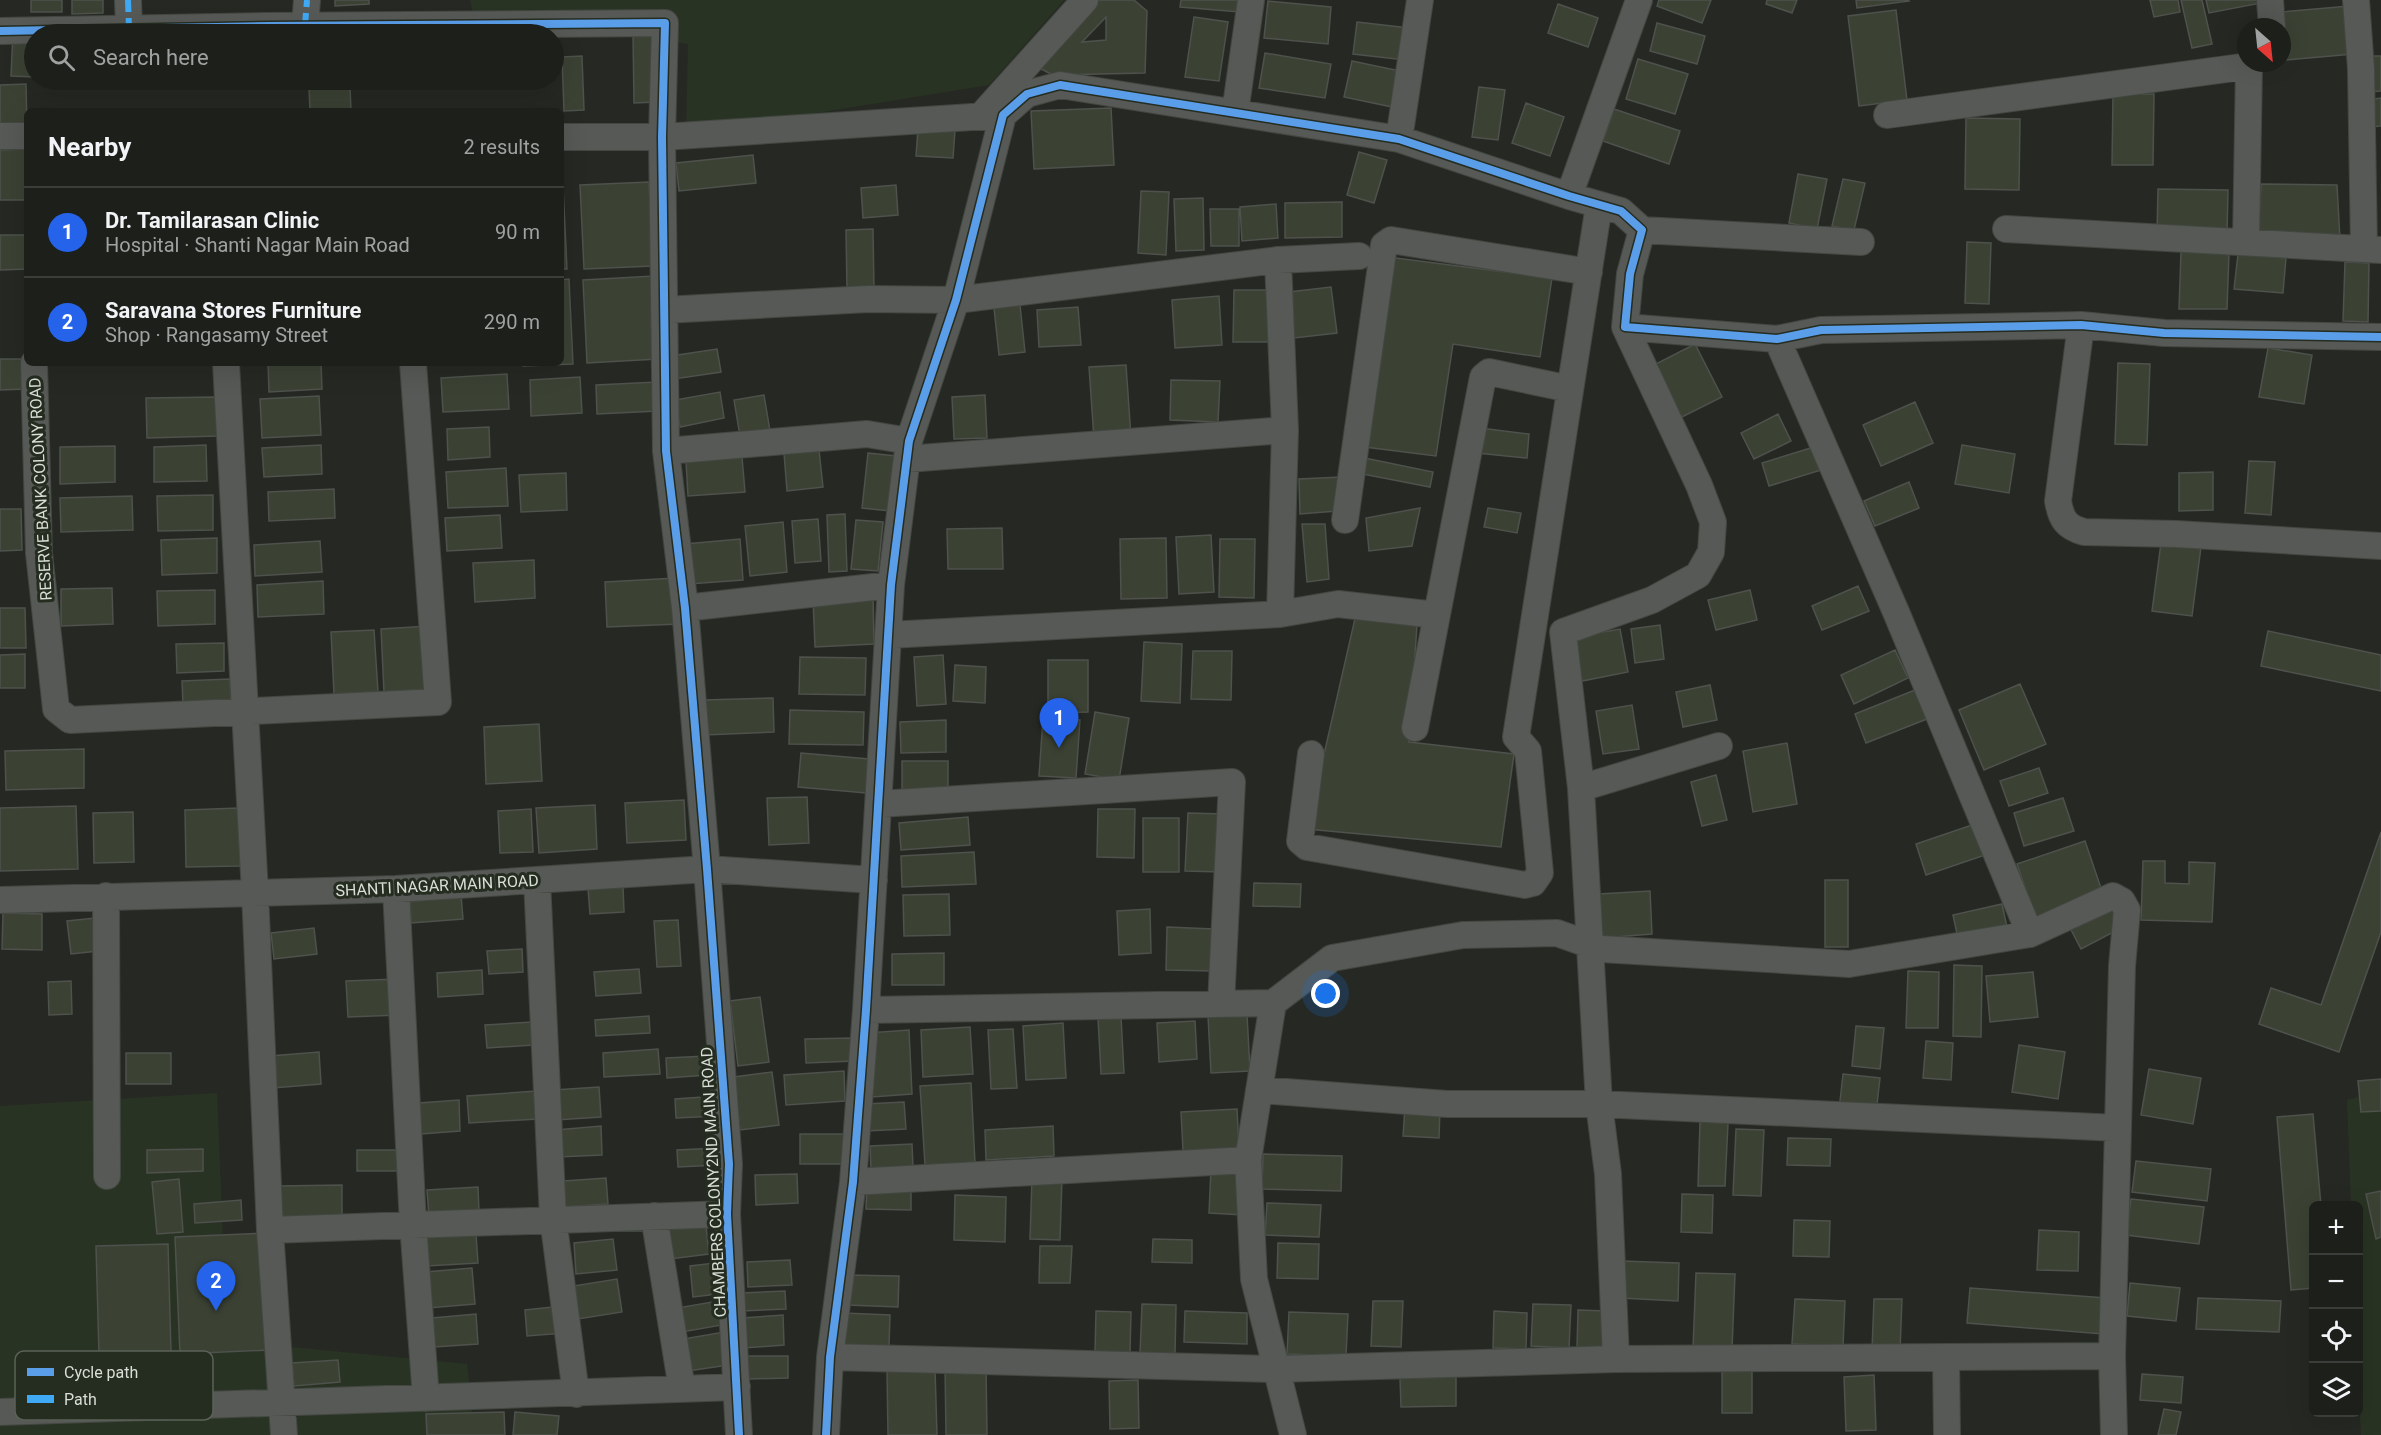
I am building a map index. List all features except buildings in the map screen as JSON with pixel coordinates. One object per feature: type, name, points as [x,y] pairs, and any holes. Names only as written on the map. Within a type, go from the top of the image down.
[{"type":"street","points":[[128,0],[129,24]]},
{"type":"street","points":[[305,24],[307,0]]},
{"type":"street","points":[[826,1435],[831,1357],[853,1182],[866,1010],[891,585],[908,450],[956,300],[992,116],[1085,0]]},
{"type":"street","points":[[1235,113],[1251,0]]},
{"type":"street","points":[[1399,139],[1420,0]]},
{"type":"street","points":[[1569,196],[1639,0]]},
{"type":"street","points":[[2270,0],[2271,18]]},
{"type":"street","points":[[2006,229],[2372,249],[2356,0]]},
{"type":"street","name":"CHAMBERS COLONY2ND MAIN ROAD","points":[[485,24],[665,23],[662,137],[666,451],[685,608],[729,1164],[727,1214],[739,1435]]},
{"type":"street","points":[[0,31],[24,30]]},
{"type":"street","points":[[1887,115],[2237,66]]},
{"type":"street","points":[[2246,242],[2251,72]]},
{"type":"street","points":[[564,137],[662,137],[992,116],[1027,94],[1060,85],[1399,139],[1621,211],[1642,230],[1861,242]]},
{"type":"street","points":[[0,136],[24,136]]},
{"type":"street","points":[[1311,754],[1300,841],[1307,847],[1525,885],[1533,883],[1540,873],[1528,751],[1515,737],[1599,205]]},
{"type":"street","points":[[1616,1359],[1608,1174],[1599,1104],[1581,788],[1563,632],[1652,600],[1698,575],[1712,552],[1713,522],[1700,485],[1625,327],[1630,274],[1642,230]]},
{"type":"street","points":[[1344,520],[1384,245],[1391,240],[1589,272]]},
{"type":"street","points":[[664,310],[868,300],[956,300],[1278,260],[1359,256]]},
{"type":"street","points":[[1278,260],[1285,430],[1280,614]]},
{"type":"street","points":[[1625,327],[1777,339],[1821,330],[2081,325],[2164,333],[2381,337]]},
{"type":"street","points":[[2081,325],[2058,501],[2061,516],[2070,528],[2084,532],[2176,534],[2381,546]]},
{"type":"street","points":[[1777,339],[1891,601],[2030,934]]},
{"type":"street","name":"RESERVE BANK COLONY ROAD","points":[[34,366],[39,553],[56,709],[70,720],[438,702],[413,366]]},
{"type":"street","points":[[226,366],[255,893],[270,1230],[285,1435]]},
{"type":"street","points":[[1415,728],[1483,377],[1489,372],[1570,389]]},
{"type":"street","points":[[666,451],[867,434],[908,450],[1285,430]]},
{"type":"street","points":[[685,608],[891,585]]},
{"type":"street","points":[[889,635],[1280,614],[1338,604],[1436,615]]},
{"type":"street","points":[[1581,788],[1719,746]]},
{"type":"street","points":[[879,804],[1232,782],[1221,1004]]},
{"type":"street","name":"SHANTI NAGAR MAIN ROAD","points":[[0,900],[396,889],[707,869],[874,880]]},
{"type":"street","points":[[537,880],[553,1218],[576,1394]]},
{"type":"street","points":[[396,889],[413,1224],[426,1398]]},
{"type":"street","points":[[105,896],[106,1176]]},
{"type":"street","points":[[866,1010],[1273,1003],[1332,958],[1463,935],[1557,933],[1602,949],[1849,964],[2030,934],[2113,896],[2122,901],[2127,910],[2122,966],[2112,1356],[2114,1435]]},
{"type":"street","points":[[1273,1003],[1248,1160],[1254,1278],[1293,1435]]},
{"type":"street","points":[[1259,1090],[1446,1104],[1599,1104],[2118,1128]]},
{"type":"street","points":[[853,1182],[1248,1160]]},
{"type":"street","points":[[270,1230],[553,1218],[727,1214]]},
{"type":"street","points":[[654,1216],[682,1389]]},
{"type":"street","points":[[831,1357],[1276,1369],[1616,1359],[2112,1356]]},
{"type":"street","points":[[1946,1357],[1947,1435]]},
{"type":"street","points":[[213,1404],[737,1387]]},
{"type":"street","points":[[0,1412],[15,1411]]},
{"type":"shaded area","points":[[470,0],[1064,0],[989,85],[686,134],[688,44],[564,26],[564,24],[473,13]]},
{"type":"shaded area","points":[[2381,1090],[2381,1435],[2361,1435],[2360,1417],[2363,1417],[2363,1201],[2351,1201],[2347,1100]]},
{"type":"shaded area","points":[[217,1093],[227,1341],[467,1364],[475,1435],[0,1435],[0,1106]]},
{"type":"marked path","points":[[128,0],[129,24]]},
{"type":"marked path","points":[[305,24],[307,0]]},
{"type":"cycle path","points":[[533,24],[665,23],[662,137],[666,451],[685,608],[729,1164],[727,1214],[739,1435]]},
{"type":"cycle path","points":[[0,31],[24,31]]},
{"type":"cycle path","points":[[826,1435],[830,1357],[853,1182],[866,1010],[891,585],[909,441],[956,300],[1003,115],[1027,94],[1060,85],[1399,139],[1621,211],[1642,230],[1630,274],[1625,327],[1777,339],[1821,330],[2081,325],[2164,333],[2381,337]]},
{"type":"place","name":"Dr. Tamilarasan Clinic","points":[[1059,748]]},
{"type":"place","name":"Saravana Stores Furniture","points":[[216,1311]]}]
